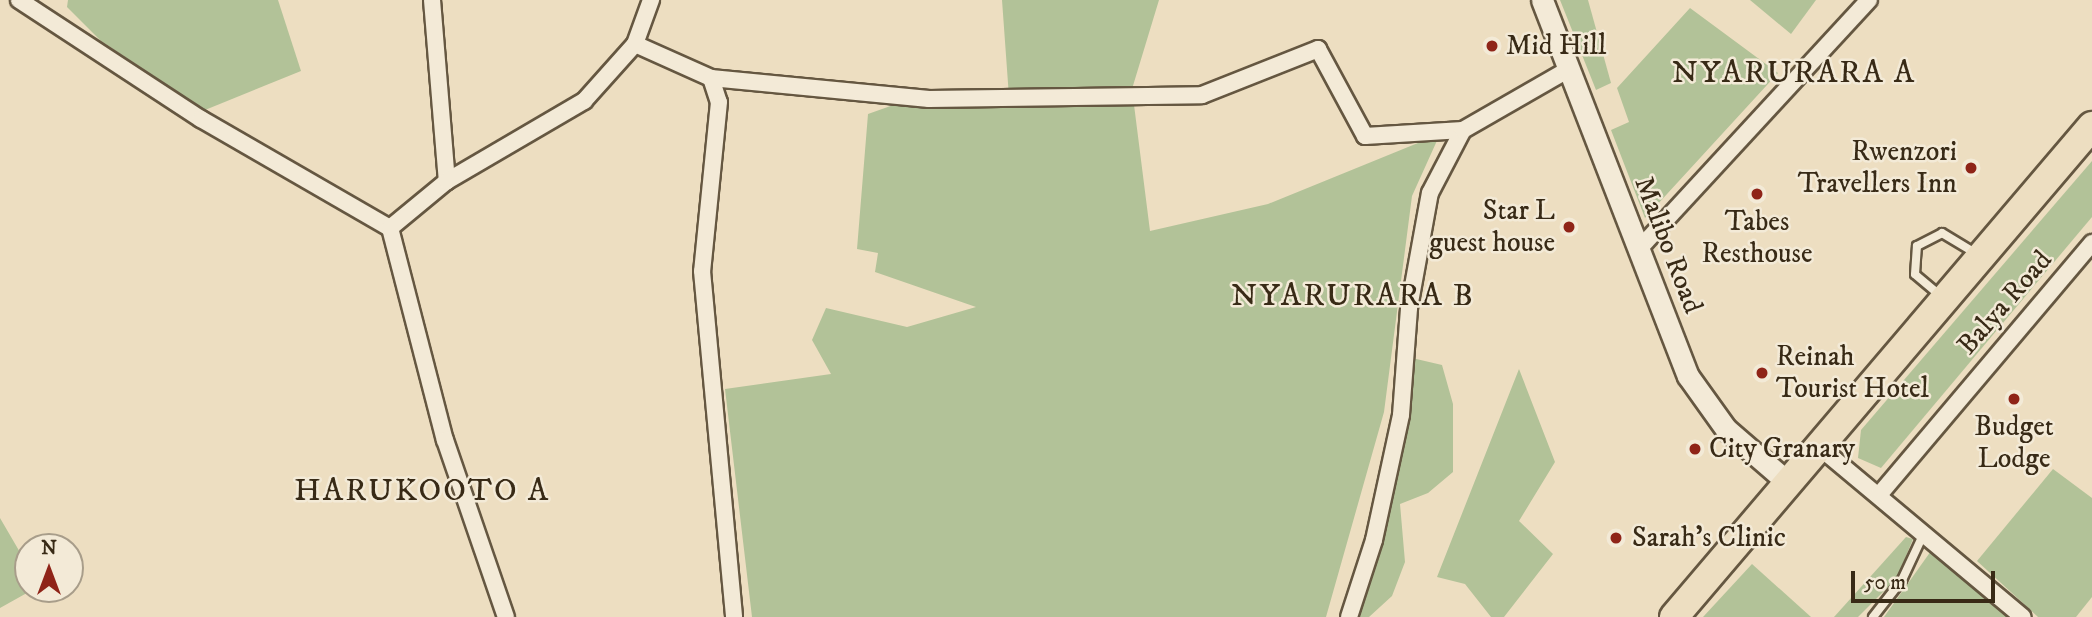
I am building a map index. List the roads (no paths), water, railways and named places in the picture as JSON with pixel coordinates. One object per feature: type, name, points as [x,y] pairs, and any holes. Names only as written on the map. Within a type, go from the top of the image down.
[{"type":"highway","points":[[1674,617],[1785,480],[1984,260],[2090,133]]},
{"type":"street","points":[[19,0],[45,6],[201,119],[390,228],[445,440],[506,617]]},
{"type":"street","points":[[432,0],[447,181]]},
{"type":"street","points":[[390,228],[447,181],[584,101],[635,44],[651,0]]},
{"type":"street","name":"Malibo Road","points":[[1542,0],[1690,379],[1726,429],[1785,480]]},
{"type":"street","points":[[1639,249],[1868,0]]},
{"type":"street","points":[[635,44],[711,79],[929,99],[1202,95],[1318,49],[1365,135],[1463,130],[1569,69]]},
{"type":"street","points":[[711,79],[719,130],[702,271],[704,324],[734,617]]},
{"type":"street","points":[[1349,617],[1374,540],[1401,415],[1409,308],[1430,192],[1463,130]]},
{"type":"street","name":"Balya Road","points":[[1879,495],[2092,243]]},
{"type":"street","points":[[1817,445],[2023,617]]},
{"type":"lane","points":[[1947,301],[1914,274],[1917,246],[1942,233],[1984,260]]},
{"type":"lane","points":[[1873,617],[1902,580],[1923,533]]},
{"type":"place","name":"Mid Hill","points":[[1492,46]]},
{"type":"place","name":"Rwenzori Travellers Inn","points":[[1971,168]]},
{"type":"place","name":"Tabes Resthouse","points":[[1757,194]]},
{"type":"place","name":"Star L guest house","points":[[1569,227]]},
{"type":"place","name":"Reinah Tourist Hotel","points":[[1762,373]]},
{"type":"place","name":"Budget Lodge","points":[[2014,399]]},
{"type":"place","name":"City Granary","points":[[1695,449]]},
{"type":"place","name":"Sarah's Clinic","points":[[1616,538]]},
{"type":"district","name":"NYARURARA A","points":[[1794,73]]},
{"type":"district","name":"NYARURARA B","points":[[1353,296]]},
{"type":"district","name":"HARUKOOTO A","points":[[422,491]]}]
